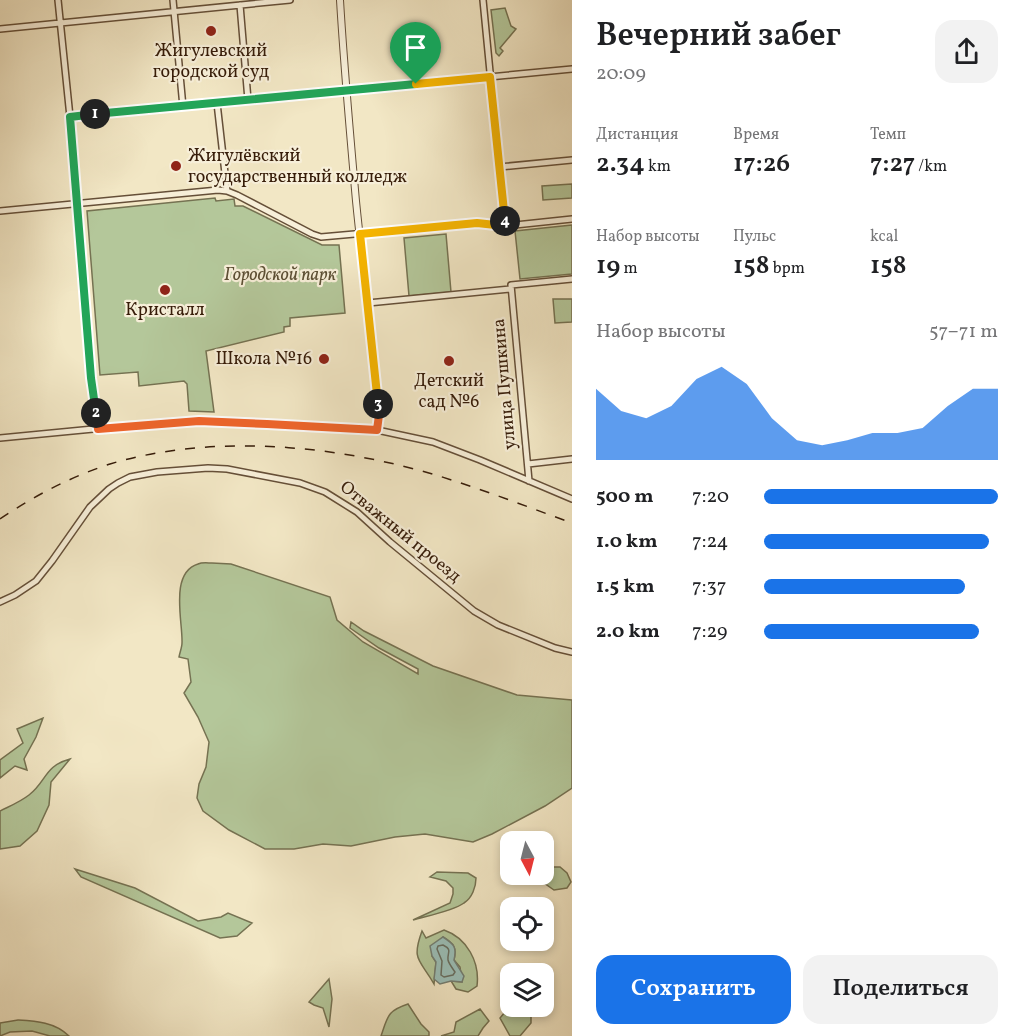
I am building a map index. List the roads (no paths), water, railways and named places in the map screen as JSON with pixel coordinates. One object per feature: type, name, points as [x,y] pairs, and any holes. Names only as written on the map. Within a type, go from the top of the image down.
[{"type":"street","points":[[58,0],[91,378],[98,429]]},
{"type":"street","points":[[173,0],[183,107]]},
{"type":"street","points":[[0,29],[290,0]]},
{"type":"street","points":[[340,0],[346,91],[379,415],[377,430]]},
{"type":"street","points":[[483,0],[505,226]]},
{"type":"street","points":[[240,5],[248,100]]},
{"type":"street","points":[[70,117],[572,69]]},
{"type":"street","points":[[217,103],[227,191]]},
{"type":"street","points":[[499,167],[572,160]]},
{"type":"street","points":[[0,211],[218,190],[237,195],[321,237],[477,223],[505,226],[572,219]]},
{"type":"street","points":[[368,303],[572,279]]},
{"type":"street","name":"улица Пушкина","points":[[511,287],[529,481]]},
{"type":"street","points":[[0,438],[199,421],[377,430],[433,442],[572,499]]},
{"type":"street","points":[[528,464],[572,459]]},
{"type":"street","name":"Отважный проезд","points":[[0,602],[36,581],[90,507],[118,483],[130,477],[157,472],[208,468],[227,469],[300,483],[325,492],[357,512],[474,611],[498,625],[555,648],[572,652]]},
{"type":"water","points":[[443,937],[454,946],[454,960],[464,976],[462,982],[451,981],[440,984],[434,979],[436,962],[430,946]]},
{"type":"railway","points":[[0,519],[53,488],[110,464],[150,454],[191,448],[232,446],[317,450],[400,465],[456,481],[572,523]]},
{"type":"place","name":"Жигулевский городской суд","points":[[211,31]]},
{"type":"place","name":"Жигулёвский государственный колледж","points":[[176,166]]},
{"type":"place","name":"Кристалл","points":[[165,290]]},
{"type":"place","name":"Школа №16","points":[[324,359]]},
{"type":"place","name":"Детский сад №6","points":[[449,361]]},
{"type":"park label","name":"Городской парк","points":[[280,275]]}]
